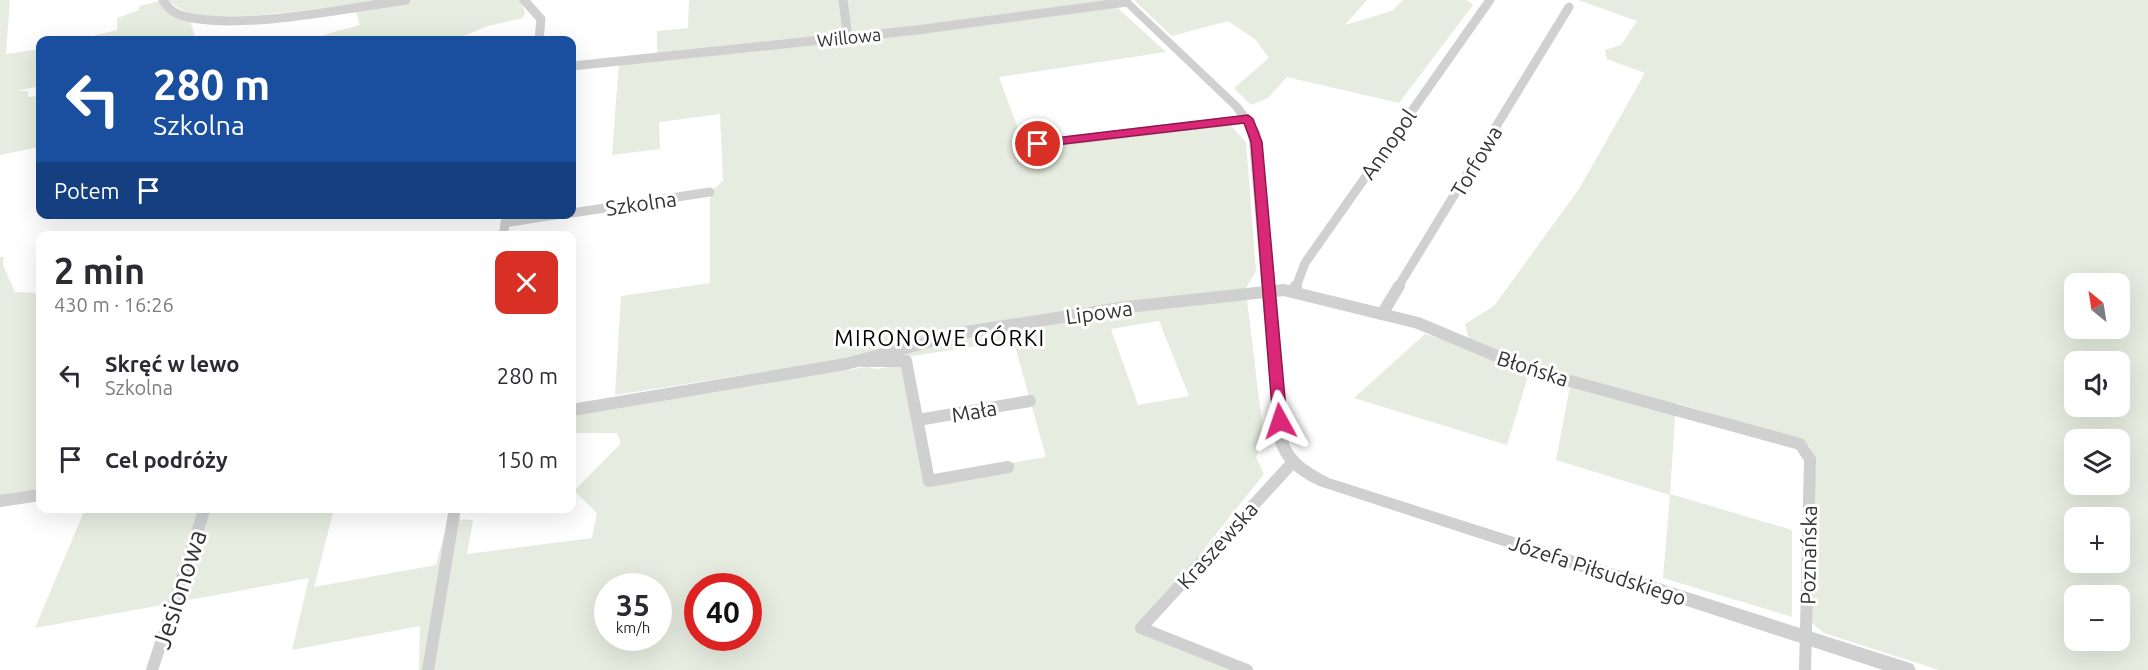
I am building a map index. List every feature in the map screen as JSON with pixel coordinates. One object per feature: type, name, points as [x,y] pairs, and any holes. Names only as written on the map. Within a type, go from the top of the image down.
[{"type":"street","points":[[163,0],[168,9],[180,15],[212,21],[406,0]]},
{"type":"street","points":[[524,0],[541,19],[539,36]]},
{"type":"street","points":[[843,0],[848,38]]},
{"type":"street","name":"Annopol","points":[[1294,292],[1305,263],[1490,0]]},
{"type":"street","points":[[1125,1],[1248,119],[1257,142],[1282,443],[1293,462]]},
{"type":"street","name":"Willowa","points":[[576,66],[848,38],[1125,1]]},
{"type":"street","name":"Torfowa","points":[[1382,314],[1569,7]]},
{"type":"street","points":[[1038,144],[1248,119]]},
{"type":"street","name":"Szkolna","points":[[576,212],[710,192]]},
{"type":"street","name":"Błońska","points":[[1269,290],[1294,292],[1418,323],[1530,370],[1800,444]]},
{"type":"street","name":"Lipowa","points":[[862,361],[873,356],[966,332],[1269,290]]},
{"type":"street","name":"Lipowa","points":[[576,409],[862,361],[906,361],[918,420]]},
{"type":"street","name":"Mała","points":[[918,420],[1030,401]]},
{"type":"street","points":[[918,420],[929,481],[1008,467]]},
{"type":"street","name":"Poznańska","points":[[1800,444],[1810,459],[1805,670]]},
{"type":"street","name":"Kraszewska","points":[[1247,670],[1141,628],[1293,462]]},
{"type":"street","name":"Józefa Piłsudskiego","points":[[1293,462],[1324,482],[1907,670]]},
{"type":"street","points":[[0,501],[36,496]]},
{"type":"street","name":"Jesionowa","points":[[152,670],[204,513]]},
{"type":"street","points":[[428,670],[454,513]]},
{"type":"shaded area","points":[[0,0],[10,0],[6,54],[36,50],[36,87],[17,91],[28,91],[28,97],[36,96],[36,148],[0,155]]},
{"type":"shaded area","points":[[167,0],[384,0],[283,13],[228,16],[187,12]]},
{"type":"shaded area","points":[[415,0],[520,0],[525,12],[523,18],[488,26],[464,36],[323,36],[360,25],[355,9]]},
{"type":"shaded area","points":[[689,0],[1109,0],[1166,52],[999,77],[1024,145],[1228,123],[1246,142],[1256,271],[1245,290],[1097,308],[851,358],[615,395],[621,296],[710,283],[710,192],[723,181],[720,114],[659,122],[660,149],[612,155],[619,62],[657,57],[657,31],[688,28]]},
{"type":"shaded area","points":[[1134,0],[1367,0],[1345,25],[1392,11],[1403,0],[1467,0],[1473,5],[1399,103],[1287,77],[1268,98],[1251,105],[1234,88],[1269,58],[1255,39],[1228,21],[1172,36]]},
{"type":"shaded area","points":[[1578,0],[2148,0],[2148,670],[1939,670],[1824,633],[1812,623],[1813,456],[1810,446],[1794,437],[1676,403],[1670,494],[1792,530],[1792,617],[1663,578],[1670,495],[1556,460],[1571,381],[1530,370],[1507,445],[1354,398],[1425,334],[1502,357],[1469,340],[1465,324],[1494,306],[1579,189],[1645,73],[1607,59],[1605,50],[1621,45],[1637,21]]},
{"type":"shaded area","points":[[159,1],[189,17],[195,36],[92,36],[117,30],[117,18],[139,10],[139,6]]},
{"type":"shaded area","points":[[0,257],[4,257],[3,265],[15,292],[36,293],[36,491],[0,497]]},
{"type":"shaded area","points":[[1237,297],[1247,299],[1264,441],[1256,457],[1264,474],[1141,628],[1248,670],[419,670],[420,626],[292,650],[309,578],[35,628],[83,513],[333,513],[314,587],[436,565],[448,519],[473,520],[467,554],[592,538],[597,513],[576,493],[576,489],[621,443],[617,433],[576,433],[576,413],[867,367],[876,369],[902,365],[923,478],[1046,457],[1014,343],[1016,340],[887,360],[973,334]],"holes":[[[1159,321],[1189,396],[1138,405],[1111,329]]]},
{"type":"district","name":"MIRONOWE GÓRKI","points":[[940,337]]},
{"type":"route","points":[[1038,144],[1248,119],[1257,142],[1280,421]]}]
